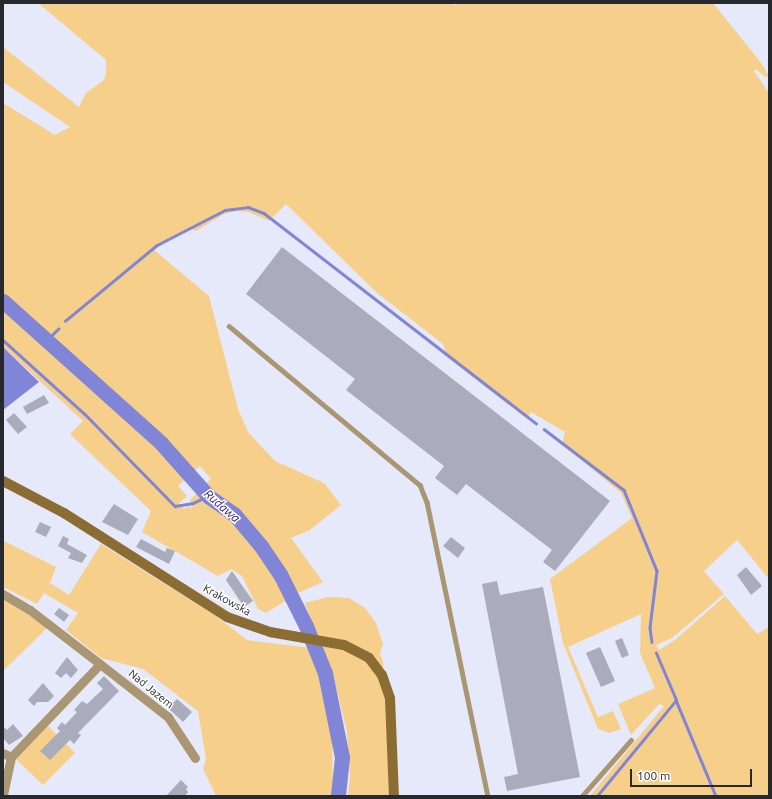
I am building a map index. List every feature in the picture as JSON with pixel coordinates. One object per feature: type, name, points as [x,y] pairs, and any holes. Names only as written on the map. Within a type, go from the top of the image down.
[{"type":"street","name":"Krakowska","points":[[3,482],[64,513],[227,617],[252,627],[284,635],[338,643],[353,648],[368,658],[386,682],[391,712],[394,796]]},
{"type":"street","name":"Nad Jazem","points":[[3,594],[30,610],[168,717],[195,758]]},
{"type":"street","points":[[3,796],[7,755],[100,664]]},
{"type":"lane","points":[[229,326],[420,485],[427,502],[488,796]]},
{"type":"lane","points":[[582,796],[631,740]]},
{"type":"shaded area","points":[[38,3],[455,3],[454,6],[459,3],[713,3],[762,64],[769,76],[765,77],[756,69],[754,71],[769,93],[769,579],[737,540],[704,571],[724,594],[672,638],[656,645],[659,650],[675,640],[725,596],[757,634],[769,627],[769,796],[590,796],[664,706],[659,704],[631,735],[618,704],[655,688],[640,653],[641,614],[568,647],[598,717],[613,711],[621,729],[609,733],[598,729],[563,643],[550,579],[632,518],[621,493],[562,444],[565,432],[531,412],[527,419],[447,357],[443,344],[377,293],[286,204],[269,221],[249,212],[236,211],[224,214],[196,231],[189,228],[154,250],[209,296],[238,409],[248,432],[275,461],[324,483],[341,505],[310,530],[291,538],[323,582],[298,593],[266,613],[258,609],[242,576],[231,569],[218,576],[142,532],[151,511],[70,434],[83,421],[3,347],[3,103],[55,135],[70,127],[3,82],[3,47],[79,107],[86,93],[104,80],[106,60]],"holes":[[[200,466],[211,479],[190,500],[192,509],[189,506],[184,509],[179,503],[187,496],[178,486]]]},
{"type":"shaded area","points":[[4,541],[56,567],[50,583],[69,595],[101,544],[216,616],[247,640],[311,648],[332,725],[333,796],[216,796],[203,769],[206,759],[198,711],[143,669],[101,658],[66,630],[78,613],[44,593],[37,604],[3,587]]},
{"type":"shaded area","points":[[328,597],[349,598],[365,608],[376,623],[383,644],[380,653],[383,662],[387,722],[389,796],[348,796],[350,775],[347,732],[334,678],[305,603]]},
{"type":"shaded area","points":[[3,599],[48,627],[3,671]]},
{"type":"shaded area","points":[[48,726],[75,753],[43,785],[16,759]]},
{"type":"water","points":[[3,347],[39,382],[3,410]]},
{"type":"building","points":[[282,247],[610,501],[555,571],[543,562],[552,550],[466,484],[457,495],[435,478],[444,466],[346,390],[355,379],[246,294]]},
{"type":"building","points":[[44,395],[49,403],[27,414],[23,407]]},
{"type":"building","points":[[14,413],[27,427],[18,434],[6,420]]},
{"type":"building","points":[[114,504],[138,519],[128,535],[102,522]]},
{"type":"building","points":[[40,522],[51,527],[46,537],[35,532]]},
{"type":"building","points":[[63,536],[69,539],[67,544],[87,555],[82,563],[68,558],[71,553],[58,546]]},
{"type":"building","points":[[451,537],[465,548],[458,558],[443,546]]},
{"type":"building","points":[[141,539],[165,552],[167,548],[175,551],[169,564],[136,547]]},
{"type":"building","points":[[746,567],[762,586],[751,595],[737,575]]},
{"type":"building","points":[[232,571],[253,601],[244,607],[226,580]]},
{"type":"building","points":[[497,581],[500,595],[543,587],[580,777],[507,791],[504,777],[518,774],[482,584]]},
{"type":"building","points":[[59,608],[69,615],[64,622],[54,614]]},
{"type":"building","points":[[622,638],[629,655],[622,658],[615,641]]},
{"type":"building","points":[[600,647],[615,681],[601,687],[586,653]]},
{"type":"building","points":[[67,657],[78,670],[71,678],[66,673],[61,678],[55,673]]},
{"type":"building","points":[[104,676],[119,691],[78,733],[81,735],[74,744],[70,740],[50,760],[40,751],[60,731],[57,728],[62,722],[65,725],[77,712],[74,710],[82,701],[87,704],[103,689],[97,683]]},
{"type":"building","points":[[43,683],[54,696],[48,702],[37,702],[34,706],[28,700]]},
{"type":"building","points":[[177,699],[192,712],[183,722],[168,708]]},
{"type":"building","points":[[13,724],[23,736],[9,745],[3,738],[3,726],[7,730]]},
{"type":"building","points":[[181,780],[188,787],[186,789],[188,792],[185,796],[166,796]]},
{"type":"waterway","points":[[65,321],[157,245],[225,210],[248,207],[264,213],[536,423]]},
{"type":"waterway","name":"Rudawa","points":[[3,301],[161,443],[208,496],[234,514],[261,546],[280,574],[306,626],[325,673],[342,757],[338,796]]},
{"type":"waterway","points":[[47,340],[58,329]]},
{"type":"waterway","points":[[3,340],[85,414],[175,506],[193,503],[208,496]]},
{"type":"waterway","points":[[544,429],[624,490],[657,571],[650,628],[652,642]]},
{"type":"waterway","points":[[597,796],[676,700],[656,653]]},
{"type":"waterway","points":[[676,700],[716,796]]}]
